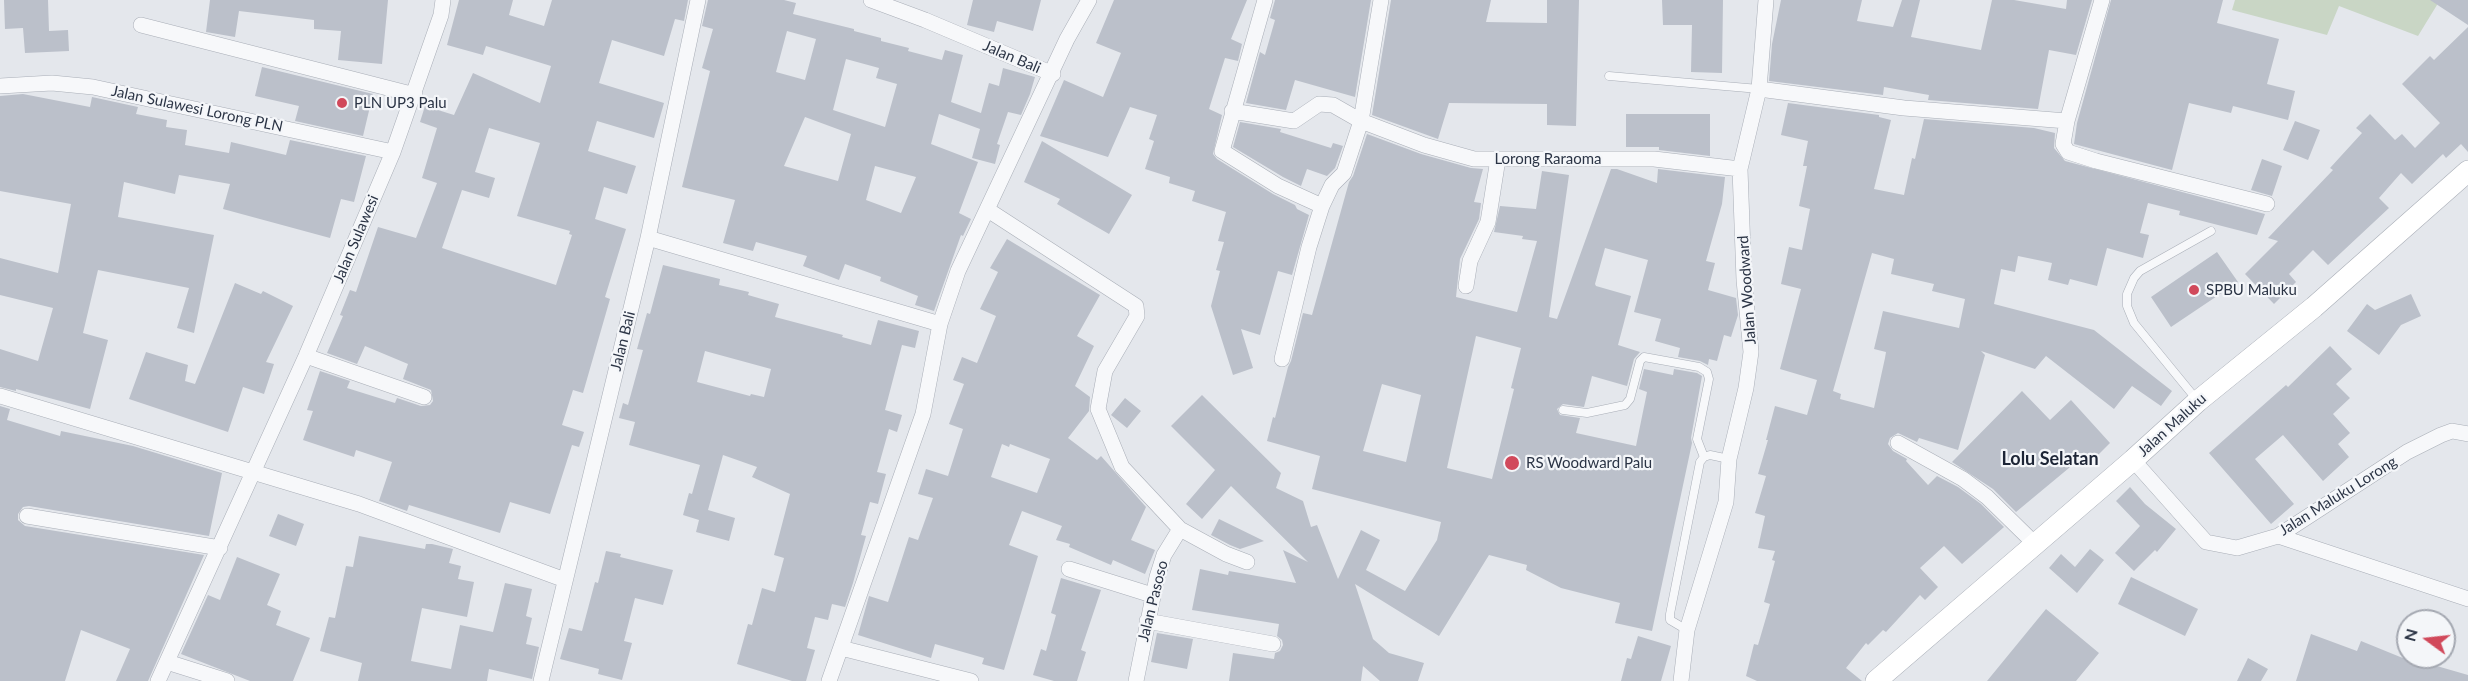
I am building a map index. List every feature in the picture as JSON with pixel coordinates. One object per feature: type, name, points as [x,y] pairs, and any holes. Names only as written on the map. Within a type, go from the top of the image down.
[{"type":"main road","name":"Jalan Maluku","points":[[1876,681],[2133,460],[2198,401],[2314,307],[2468,171]]},
{"type":"street","name":"Jalan Sulawesi","points":[[158,681],[306,356],[393,152],[415,95],[441,15],[443,0]]},
{"type":"street","name":"Jalan Bali","points":[[542,681],[648,238],[698,0]]},
{"type":"street","name":"Jalan Bali","points":[[872,0],[1053,74]]},
{"type":"street","name":"Jalan Bali","points":[[829,681],[923,414],[940,324],[958,271],[1053,74],[1067,39],[1089,0]]},
{"type":"street","points":[[1265,0],[1221,149],[1222,153],[1278,186],[1322,206]]},
{"type":"street","points":[[1282,359],[1309,247],[1322,206],[1332,185],[1344,173],[1361,121],[1381,0]]},
{"type":"street","name":"Jalan Woodward","points":[[1681,681],[1687,630],[1726,502],[1730,459],[1746,388],[1751,352],[1744,280],[1740,169],[1759,89],[1766,0]]},
{"type":"street","points":[[2102,0],[2067,121],[2063,144],[2067,152],[2267,204]]},
{"type":"street","points":[[141,26],[415,95]]},
{"type":"street","name":"Jalan Sulawesi Lorong PLN","points":[[0,86],[52,82],[93,87],[393,152]]},
{"type":"street","points":[[1759,89],[1904,108],[2067,121]]},
{"type":"street","name":"Lorong Raraoma","points":[[1232,111],[1294,121],[1320,104],[1333,105],[1361,121],[1424,145],[1474,159],[1654,159],[1740,169]]},
{"type":"street","points":[[1466,285],[1470,261],[1488,222],[1498,159]]},
{"type":"street","points":[[988,210],[1136,306],[1137,316],[1106,371],[1098,409],[1122,467],[1179,528],[1226,554],[1247,562]]},
{"type":"street","points":[[648,238],[940,324]]},
{"type":"street","points":[[306,356],[424,397]]},
{"type":"street","points":[[0,396],[359,504],[565,580]]},
{"type":"street","points":[[2462,433],[2468,444]]},
{"type":"street","name":"Jalan Maluku Lorong","points":[[2133,460],[2206,543],[2237,548],[2278,536],[2407,452],[2441,435],[2462,433]]},
{"type":"street","points":[[1898,443],[1963,479],[1987,497],[2035,544]]},
{"type":"street","points":[[27,516],[220,548]]},
{"type":"street","name":"Jalan Pasoso","points":[[1136,681],[1152,595],[1164,555],[1179,528]]},
{"type":"street","points":[[2278,536],[2468,599]]},
{"type":"street","points":[[1069,569],[1152,595]]},
{"type":"street","points":[[1147,621],[1273,644]]},
{"type":"street","points":[[841,648],[971,681]]},
{"type":"street","points":[[167,662],[227,681]]},
{"type":"lane","points":[[1609,76],[1759,89]]},
{"type":"lane","points":[[2198,401],[2134,322],[2129,313],[2127,299],[2134,278],[2140,271],[2211,231]]},
{"type":"lane","points":[[1563,410],[1587,413],[1625,405],[1630,399],[1640,361],[1644,357],[1698,367],[1707,372],[1708,379],[1697,439],[1704,457]]},
{"type":"lane","points":[[1687,630],[1670,620],[1670,614],[1700,462],[1704,457],[1710,455],[1730,459]]},
{"type":"green space","points":[[2235,0],[2440,0],[2418,36],[2339,6],[2327,35],[2232,10]]},
{"type":"building","points":[[4,0],[48,0],[49,31],[68,30],[69,51],[25,53],[23,28],[5,29]]},
{"type":"building","points":[[210,0],[388,0],[382,64],[338,60],[341,31],[314,29],[314,20],[239,11],[235,37],[206,32]]},
{"type":"building","points":[[459,0],[513,0],[509,15],[544,26],[552,0],[688,0],[684,21],[675,19],[664,56],[612,40],[599,83],[664,103],[654,138],[597,121],[588,151],[636,166],[627,194],[604,187],[595,219],[626,229],[605,297],[610,299],[583,393],[573,390],[562,425],[584,432],[579,447],[572,445],[550,514],[510,502],[500,533],[409,505],[407,511],[379,501],[392,462],[356,450],[354,457],[303,440],[313,411],[307,410],[320,371],[350,381],[347,388],[395,403],[397,398],[421,406],[430,405],[433,401],[431,390],[403,379],[408,364],[365,346],[357,364],[327,353],[343,316],[340,315],[350,290],[356,292],[378,227],[416,238],[437,183],[422,178],[437,128],[420,122],[425,106],[454,115],[473,73],[540,103],[551,66],[486,46],[483,55],[447,45]],"holes":[[[489,128],[540,143],[517,216],[570,231],[569,234],[572,235],[556,285],[442,248],[462,190],[489,198],[495,178],[475,172]]]},
{"type":"building","points":[[708,0],[784,0],[796,3],[793,14],[854,29],[854,31],[881,38],[881,41],[909,48],[908,51],[942,60],[945,50],[963,55],[951,102],[981,113],[989,83],[999,86],[1003,68],[1035,77],[1021,115],[1008,112],[997,144],[1000,145],[995,164],[972,158],[980,129],[939,114],[931,144],[978,162],[959,213],[971,219],[963,236],[961,235],[934,311],[915,305],[918,296],[880,281],[881,277],[845,264],[839,280],[803,266],[807,256],[756,242],[753,251],[723,243],[735,200],[682,187],[710,71],[702,68],[713,29],[702,26]],"holes":[[[787,31],[816,39],[805,80],[776,72]],[[846,59],[879,68],[876,78],[897,84],[885,127],[833,110]],[[805,117],[851,134],[838,181],[784,166]],[[875,166],[916,177],[901,213],[866,200]]]},
{"type":"building","points":[[973,0],[1041,0],[1033,31],[997,21],[994,32],[967,25]]},
{"type":"building","points":[[1114,0],[1247,0],[1231,39],[1242,44],[1238,61],[1225,58],[1209,109],[1222,115],[1213,154],[1217,159],[1309,215],[1292,275],[1278,271],[1260,335],[1241,329],[1253,368],[1233,375],[1211,306],[1220,271],[1216,270],[1224,242],[1218,241],[1226,212],[1192,201],[1195,191],[1169,183],[1170,177],[1145,169],[1154,141],[1149,139],[1157,115],[1130,107],[1108,157],[1040,136],[1064,80],[1103,97],[1121,53],[1096,43]]},
{"type":"building","points":[[1275,0],[1371,0],[1355,97],[1295,80],[1286,110],[1246,103],[1260,52],[1265,55],[1275,20],[1270,18]]},
{"type":"building","points":[[1391,0],[1491,0],[1486,22],[1547,23],[1547,0],[1579,0],[1576,126],[1547,125],[1547,104],[1449,103],[1438,139],[1372,115]]},
{"type":"building","points":[[1662,0],[1723,0],[1722,73],[1691,72],[1692,25],[1663,25]]},
{"type":"building","points":[[1781,0],[1862,0],[1857,21],[1893,27],[1902,0],[1920,0],[1911,37],[1981,50],[1992,0],[2014,0],[2066,9],[2067,0],[2092,0],[2076,55],[2049,50],[2038,109],[1928,100],[1929,95],[1884,87],[1883,95],[1769,81],[1772,44]]},
{"type":"building","points":[[2111,0],[2223,0],[2217,23],[2279,39],[2267,84],[2295,91],[2288,120],[2233,106],[2231,113],[2189,103],[2172,170],[2074,144],[2077,123]]},
{"type":"building","points":[[2430,0],[2468,0],[2468,25]]},
{"type":"building","points":[[2468,27],[2468,152],[2461,144],[2446,158],[2443,154],[2412,184],[2401,173],[2379,198],[2389,208],[2328,265],[2313,250],[2289,274],[2296,282],[2274,304],[2245,274],[2278,241],[2268,238],[2333,170],[2330,168],[2362,133],[2356,128],[2370,114],[2395,140],[2402,134],[2415,148],[2440,123],[2402,84],[2430,56],[2434,60]]},
{"type":"building","points":[[262,67],[373,94],[363,136],[295,121],[299,106],[255,96]]},
{"type":"building","points":[[23,94],[90,107],[92,97],[138,107],[136,114],[167,120],[166,127],[187,130],[185,145],[229,153],[231,142],[286,155],[290,140],[366,156],[354,202],[341,199],[330,238],[223,209],[230,184],[179,175],[175,194],[124,182],[118,217],[214,235],[194,333],[177,328],[189,288],[98,270],[83,333],[108,340],[90,409],[16,389],[16,391],[0,387],[0,349],[38,361],[53,308],[0,295],[0,258],[58,273],[71,204],[0,191],[0,96]]},
{"type":"building","points":[[1788,103],[1879,115],[1879,117],[1891,120],[1874,189],[1904,195],[1924,119],[2034,128],[2055,133],[2054,148],[2065,161],[2265,214],[2257,235],[2179,215],[2180,211],[2148,203],[2140,233],[2149,235],[2143,258],[2107,248],[2097,286],[2070,279],[2068,285],[2048,280],[2052,263],[2018,256],[2015,272],[2001,269],[1994,304],[2094,330],[2172,391],[2161,406],[2132,386],[2114,409],[2046,356],[2035,369],[1981,351],[1985,355],[1958,450],[1919,438],[1917,442],[1898,433],[1890,438],[1888,444],[1893,451],[1907,459],[1906,461],[1928,485],[1937,476],[1958,487],[1981,504],[2004,527],[1962,564],[1944,546],[1920,568],[1938,587],[1925,600],[1920,595],[1886,632],[1883,630],[1868,645],[1866,643],[1846,668],[1862,681],[1757,681],[1746,676],[1754,644],[1758,645],[1770,604],[1764,602],[1775,561],[1772,560],[1775,551],[1758,548],[1765,516],[1755,513],[1766,476],[1758,474],[1768,440],[1766,440],[1775,406],[1807,415],[1817,380],[1780,369],[1801,289],[1781,284],[1789,247],[1802,250],[1810,209],[1799,206],[1807,166],[1803,166],[1808,141],[1781,135]],"holes":[[[1872,253],[1894,259],[1891,274],[1934,284],[1932,291],[1965,299],[1959,328],[1883,311],[1874,349],[1886,352],[1874,408],[1840,399],[1841,394],[1833,391]]]},
{"type":"building","points":[[1626,114],[1710,114],[1710,156],[1659,150],[1659,147],[1626,147]]},
{"type":"building","points":[[2295,121],[2320,130],[2308,160],[2283,150]]},
{"type":"building","points":[[1240,122],[1281,129],[1280,132],[1331,148],[1333,143],[1343,146],[1335,168],[1327,176],[1307,169],[1301,186],[1233,147]]},
{"type":"building","points":[[1367,134],[1421,154],[1471,168],[1483,169],[1474,202],[1481,203],[1479,219],[1460,259],[1456,297],[1517,312],[1537,241],[1522,239],[1523,236],[1494,232],[1500,206],[1536,209],[1542,171],[1569,175],[1549,317],[1557,319],[1611,169],[1657,183],[1658,169],[1725,177],[1722,204],[1706,261],[1715,263],[1708,290],[1736,298],[1738,315],[1731,337],[1724,335],[1717,361],[1709,359],[1708,365],[1700,361],[1678,357],[1680,348],[1655,341],[1661,319],[1634,312],[1648,260],[1605,248],[1595,284],[1631,296],[1618,345],[1640,352],[1634,359],[1627,386],[1592,376],[1584,407],[1563,404],[1557,409],[1560,415],[1580,418],[1576,433],[1636,446],[1647,392],[1639,389],[1644,369],[1673,375],[1674,369],[1702,376],[1692,443],[1652,631],[1615,623],[1620,603],[1561,588],[1526,570],[1527,565],[1489,555],[1439,636],[1355,584],[1373,639],[1389,653],[1424,663],[1418,681],[1380,681],[1363,666],[1361,681],[1229,681],[1233,653],[1274,659],[1275,653],[1280,651],[1283,645],[1282,640],[1277,636],[1279,624],[1192,610],[1200,569],[1228,575],[1229,571],[1296,583],[1283,550],[1308,562],[1231,486],[1202,519],[1186,504],[1215,470],[1171,426],[1202,395],[1281,473],[1276,488],[1303,501],[1311,527],[1317,525],[1338,579],[1361,530],[1380,540],[1366,570],[1405,591],[1437,540],[1441,522],[1312,489],[1320,456],[1267,441],[1303,313],[1312,315],[1349,182]],"holes":[[[1476,336],[1521,348],[1511,388],[1514,389],[1492,479],[1447,468]],[[1382,384],[1421,395],[1406,462],[1363,451]]]},
{"type":"building","points":[[1042,141],[1132,195],[1109,234],[1057,204],[1060,199],[1024,182]]},
{"type":"building","points":[[2262,159],[2282,166],[2272,196],[2251,190]]},
{"type":"building","points":[[1007,239],[1100,295],[1077,336],[1094,346],[1075,386],[1090,397],[1089,411],[1068,438],[1097,460],[1101,456],[1146,507],[1131,540],[1155,550],[1145,574],[1113,560],[1111,565],[1069,547],[1070,544],[1056,540],[1062,526],[1022,511],[1009,545],[1038,556],[1004,670],[982,664],[984,658],[935,644],[931,658],[858,635],[869,596],[888,602],[909,537],[918,540],[933,498],[918,494],[926,469],[948,476],[963,429],[949,424],[964,384],[953,380],[962,357],[977,363],[996,316],[980,309],[998,272],[990,268]],"holes":[[[1002,444],[1009,447],[1010,444],[1050,459],[1037,493],[991,477]]]},
{"type":"building","name":"SPBU Maluku","points":[[2217,252],[2238,282],[2171,327],[2151,297]]},
{"type":"building","points":[[663,265],[720,279],[719,285],[749,292],[748,295],[779,304],[775,317],[871,345],[878,320],[919,331],[915,348],[902,345],[885,410],[902,415],[897,432],[889,429],[877,472],[886,474],[878,504],[870,502],[861,535],[866,536],[853,583],[845,607],[832,604],[828,620],[815,617],[807,648],[815,650],[806,681],[792,681],[737,664],[748,624],[752,625],[762,588],[775,592],[784,558],[774,555],[790,494],[752,477],[757,467],[723,455],[708,510],[735,518],[729,541],[696,532],[699,520],[683,515],[700,465],[629,445],[635,422],[619,418],[623,403],[628,405],[643,350],[637,349],[647,313],[650,314]],"holes":[[[705,351],[771,369],[764,397],[751,394],[750,396],[697,382]]]},
{"type":"building","points":[[235,283],[261,294],[263,291],[293,306],[266,362],[274,364],[264,394],[243,387],[228,432],[129,399],[146,352],[188,365],[185,381],[195,384]]},
{"type":"building","points":[[2411,294],[2421,316],[2401,325],[2379,355],[2347,331],[2367,304],[2375,310]]},
{"type":"building","points":[[2330,346],[2352,369],[2336,384],[2350,398],[2333,414],[2350,433],[2338,444],[2349,457],[2323,481],[2283,435],[2255,459],[2294,504],[2271,524],[2209,453],[2286,385],[2288,387]]},
{"type":"building","points":[[2022,391],[2050,420],[2071,400],[2110,443],[2088,465],[2081,458],[2016,512],[1993,489],[1952,462]]},
{"type":"building","points":[[1125,398],[1141,411],[1127,428],[1111,415]]},
{"type":"building","points":[[0,406],[10,409],[7,420],[60,436],[61,431],[133,446],[222,473],[209,536],[29,506],[23,507],[18,514],[18,520],[25,526],[204,555],[148,681],[116,681],[130,649],[81,630],[65,681],[0,681]]},
{"type":"building","points":[[2130,487],[2145,504],[2176,529],[2157,552],[2155,550],[2134,571],[2115,553],[2140,526],[2116,501]]},
{"type":"building","points":[[278,514],[304,524],[296,546],[269,536]]},
{"type":"building","points":[[1219,519],[1264,541],[1240,549],[1230,545],[1211,535]]},
{"type":"building","points":[[359,536],[425,549],[426,544],[432,544],[453,549],[449,563],[461,566],[458,579],[474,582],[467,617],[422,608],[411,661],[451,669],[460,625],[493,632],[505,583],[532,589],[526,616],[532,618],[526,644],[539,647],[532,679],[489,669],[487,681],[358,681],[362,663],[320,651],[329,617],[335,618],[346,566],[353,567]]},
{"type":"building","points":[[2090,549],[2104,560],[2077,593],[2049,568],[2061,554],[2075,567]]},
{"type":"building","points":[[606,551],[621,554],[620,557],[673,570],[663,605],[635,598],[624,641],[632,643],[622,680],[598,674],[599,669],[560,659],[569,628],[582,631]]},
{"type":"building","points":[[237,557],[280,574],[267,605],[281,611],[276,625],[310,638],[293,681],[250,681],[181,654],[208,595],[220,600]]},
{"type":"building","points":[[2131,577],[2198,609],[2185,636],[2118,604]]},
{"type":"building","points":[[1061,578],[1101,590],[1081,650],[1086,652],[1077,681],[1054,681],[1033,675],[1041,649],[1046,651],[1056,615],[1051,613]]},
{"type":"building","points":[[2046,609],[2099,653],[2076,681],[1987,681]]},
{"type":"building","points":[[1157,633],[1193,639],[1187,669],[1151,662]]},
{"type":"building","points":[[2311,634],[2357,651],[2361,641],[2396,655],[2396,669],[2447,669],[2468,675],[2468,681],[2296,681]]},
{"type":"building","points":[[1638,636],[1671,646],[1661,681],[1621,681],[1627,658],[1631,659]]},
{"type":"building","points":[[2248,658],[2268,669],[2261,681],[2237,681]]},
{"type":"place","name":"PLN UP3 Palu","points":[[342,103]]},
{"type":"place","name":"SPBU Maluku","points":[[2194,290]]},
{"type":"place","name":"RS Woodward Palu","points":[[1512,463]]},
{"type":"district","name":"Lolu Selatan","points":[[2050,459]]}]
